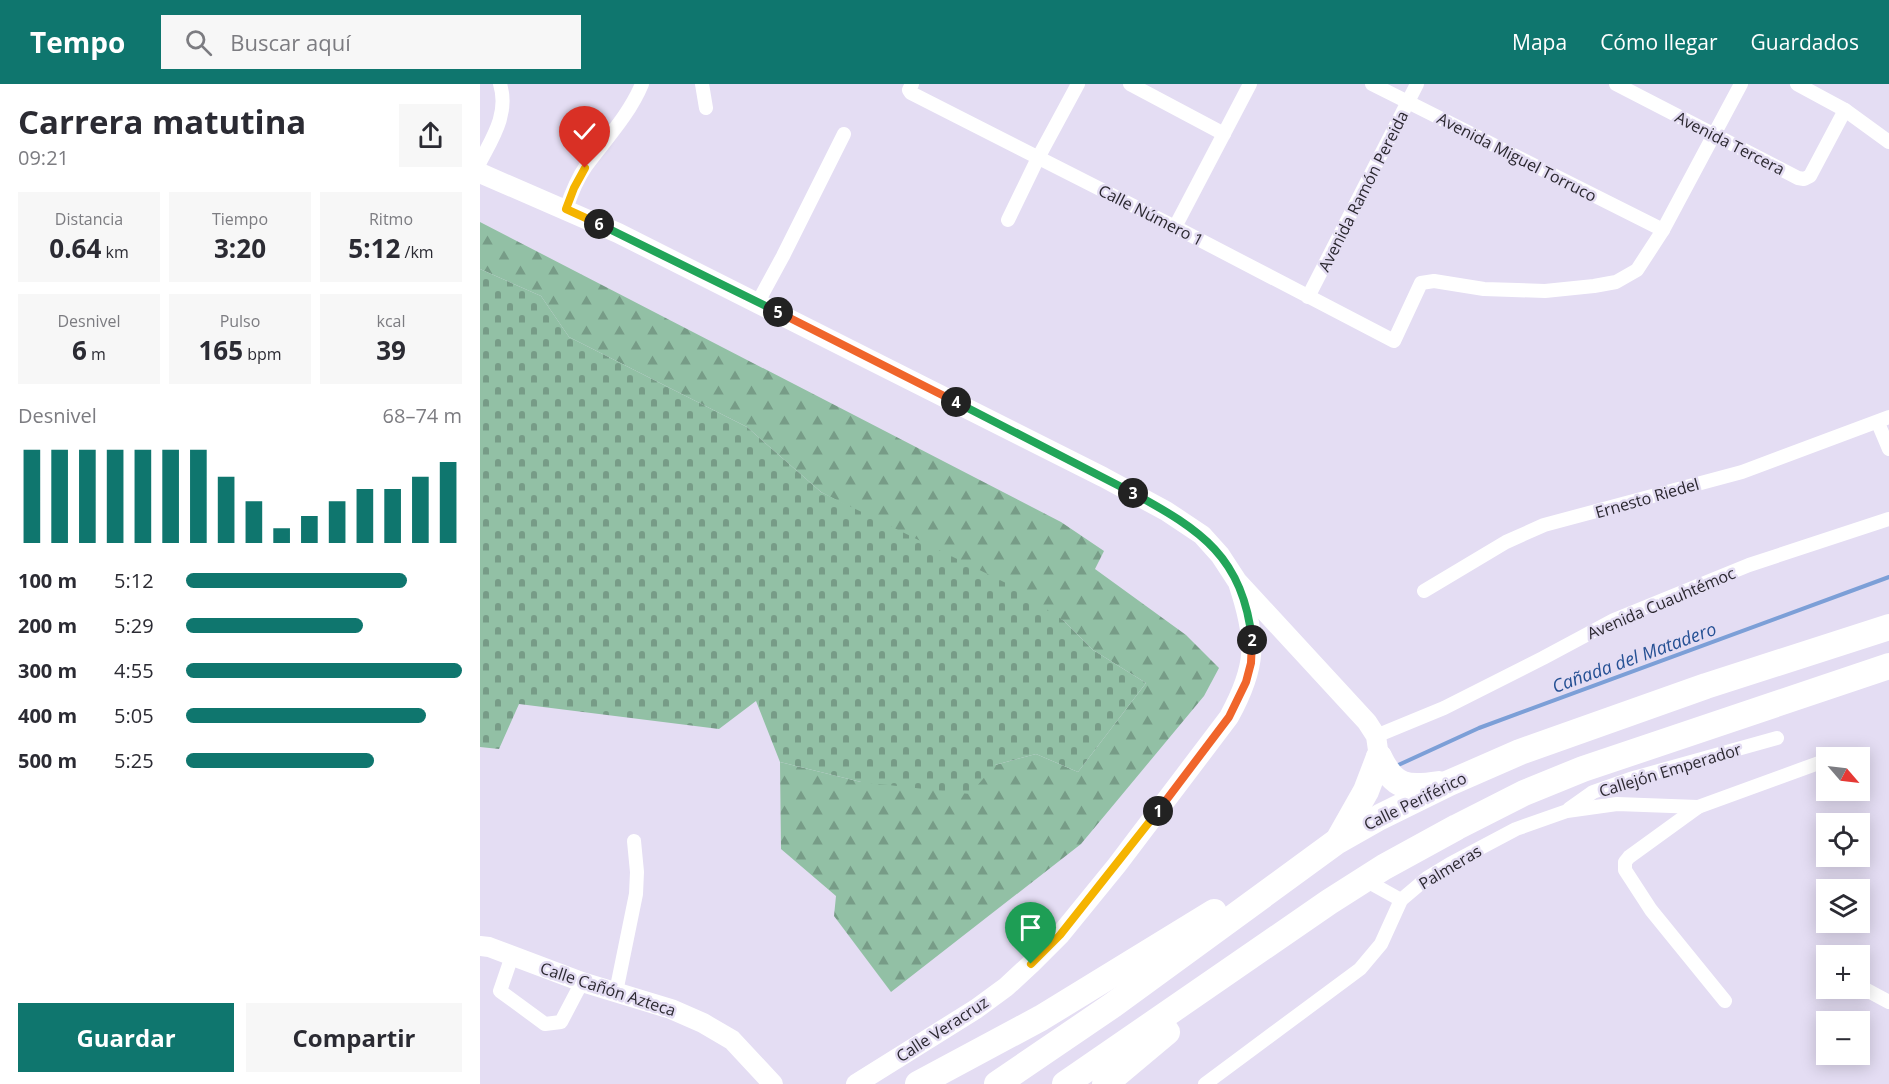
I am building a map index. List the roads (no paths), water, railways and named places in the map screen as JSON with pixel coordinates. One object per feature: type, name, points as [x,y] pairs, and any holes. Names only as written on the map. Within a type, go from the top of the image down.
[{"type":"highway","name":"Calle Periférico","points":[[997,1084],[1113,1005],[1336,842],[1389,812],[1531,748],[1706,686],[1889,627]]},
{"type":"highway","points":[[1065,1084],[1329,902],[1457,826],[1524,793],[1582,769],[1889,666]]},
{"type":"highway","points":[[1378,746],[1387,774],[1395,780],[1416,787],[1449,783]]},
{"type":"highway","points":[[1336,842],[1358,809],[1378,746]]},
{"type":"highway","points":[[918,1084],[1041,1018],[1224,906],[1275,887]]},
{"type":"highway","points":[[1105,1084],[1246,961]]},
{"type":"main road","points":[[480,173],[566,209],[758,302],[1166,511],[1202,535],[1220,555],[1237,581],[1367,722],[1378,746]]},
{"type":"main road","name":"Calle Veracruz","points":[[856,1084],[976,1009],[1006,987],[1031,964],[1060,935],[1117,865],[1208,745],[1239,699],[1251,663],[1252,639],[1249,617],[1237,581]]},
{"type":"main road","name":"Calle Cañón Azteca","points":[[480,946],[582,982],[671,1009],[703,1023],[732,1041],[773,1084]]},
{"type":"street","points":[[480,162],[496,133],[504,107],[504,95],[500,84]]},
{"type":"street","points":[[566,209],[585,168],[629,111],[642,84]]},
{"type":"street","points":[[702,84],[706,108]]},
{"type":"street","points":[[1008,220],[1078,84]]},
{"type":"street","points":[[1130,84],[1224,134]]},
{"type":"street","points":[[1175,227],[1250,84]]},
{"type":"street","name":"Avenida Miguel Torruco","points":[[1372,84],[1663,231]]},
{"type":"street","name":"Avenida Ramón Pereida","points":[[1308,297],[1417,84]]},
{"type":"street","name":"Avenida Tercera","points":[[1616,84],[1798,178],[1804,179],[1810,176],[1845,110]]},
{"type":"street","points":[[1663,231],[1741,84]]},
{"type":"street","points":[[1797,84],[1845,110],[1889,141]]},
{"type":"street","name":"Calle Número 1","points":[[910,87],[911,93],[1175,227],[1392,341],[1396,340],[1421,283],[1434,280],[1484,289],[1545,291],[1617,282],[1637,270],[1663,231]]},
{"type":"street","points":[[758,302],[844,134]]},
{"type":"street","points":[[1884,420],[1889,449]]},
{"type":"street","name":"Ernesto Riedel","points":[[1424,591],[1506,542],[1544,525],[1742,472],[1884,420]]},
{"type":"street","name":"Avenida Cuauhtémoc","points":[[1378,746],[1443,708],[1614,620],[1749,565],[1889,519]]},
{"type":"street","name":"Callejón Emperador","points":[[1567,811],[1593,792],[1630,779],[1777,738]]},
{"type":"street","name":"Palmeras","points":[[1725,1001],[1651,910],[1625,870],[1624,862],[1698,807],[1816,764]]},
{"type":"street","name":"Palmeras","points":[[1205,1084],[1360,969],[1381,944],[1401,900],[1427,878],[1450,864],[1516,829],[1567,811],[1617,804],[1698,807]]},
{"type":"street","points":[[616,993],[637,883],[634,842]]},
{"type":"street","points":[[1365,880],[1401,900]]},
{"type":"street","points":[[512,956],[500,991],[545,1024],[561,1022],[582,982]]},
{"type":"street","points":[[1870,992],[1889,1002]]},
{"type":"waterway","name":"Cañada del Matadero","points":[[1394,767],[1479,728],[1889,577]]}]
